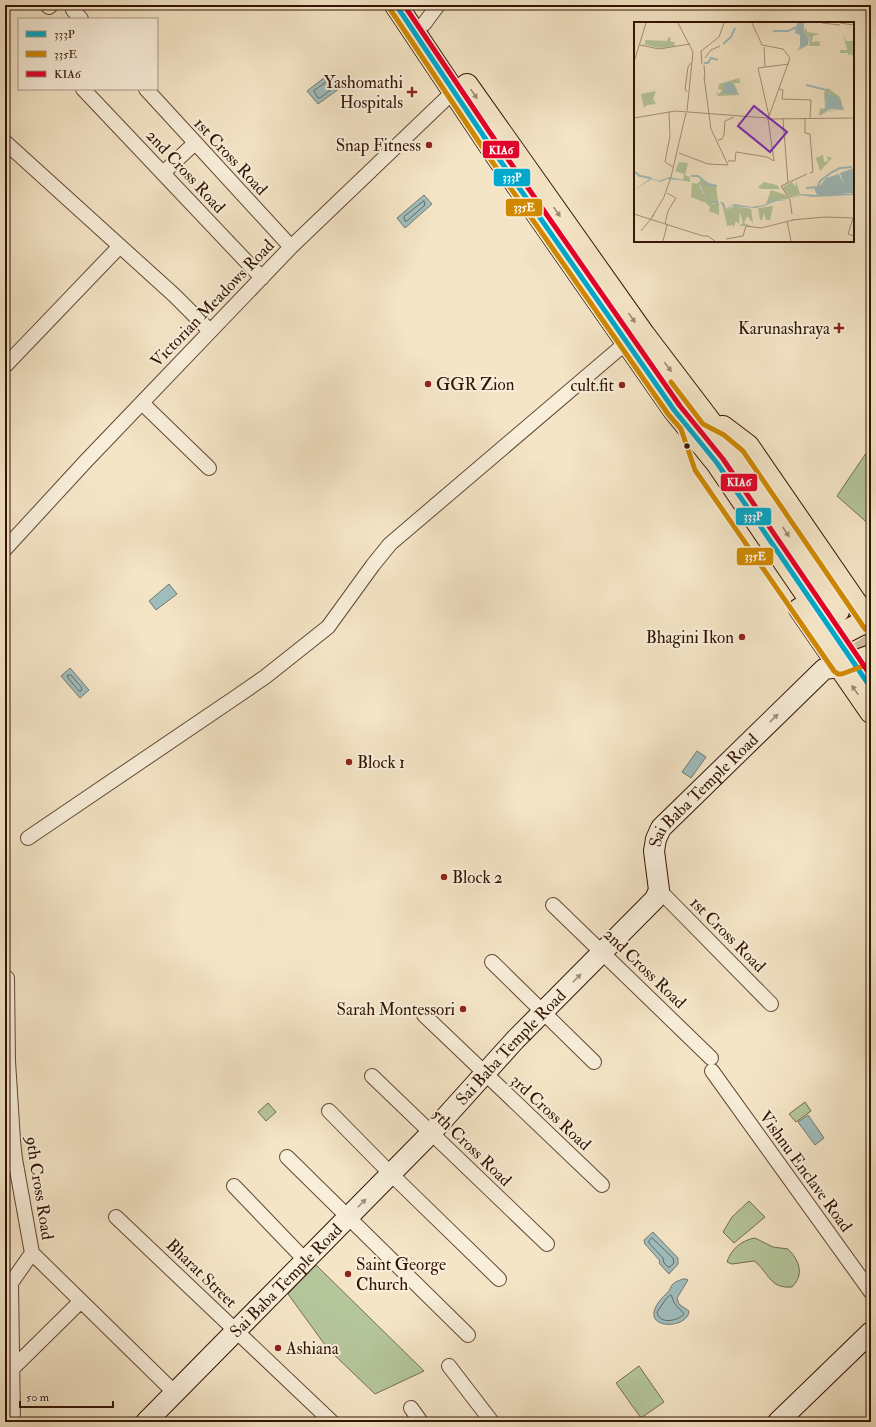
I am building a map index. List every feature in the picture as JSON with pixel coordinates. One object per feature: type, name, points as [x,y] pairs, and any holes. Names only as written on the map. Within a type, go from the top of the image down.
[{"type":"main road","points":[[396,5],[497,156],[674,410],[717,463],[831,616],[733,452],[640,329],[412,5]]},
{"type":"main road","points":[[708,419],[728,429],[748,446],[870,627],[829,658]]},
{"type":"main road","points":[[687,426],[701,466],[829,658],[871,712]]},
{"type":"main road","points":[[829,658],[871,656]]},
{"type":"street","points":[[47,5],[51,5]]},
{"type":"street","points":[[424,24],[438,5]]},
{"type":"street","name":"2nd Cross Road","points":[[85,90],[262,278]]},
{"type":"street","name":"1st Cross Road","points":[[147,90],[291,247]]},
{"type":"street","name":"Victorian Meadows Road","points":[[5,549],[291,247],[454,91]]},
{"type":"street","points":[[5,142],[174,295],[210,331]]},
{"type":"street","points":[[163,173],[195,142]]},
{"type":"street","points":[[5,366],[120,246]]},
{"type":"street","points":[[28,838],[253,685],[328,627],[373,564],[390,544],[627,342]]},
{"type":"street","points":[[142,403],[209,468]]},
{"type":"street","name":"Sai Baba Temple Road","points":[[146,1422],[432,1132],[486,1074],[515,1040],[655,898],[659,890],[654,851],[656,839],[661,828],[829,658]]},
{"type":"street","name":"1st Cross Road","points":[[659,890],[771,1004]]},
{"type":"street","name":"2nd Cross Road","points":[[553,905],[602,952],[712,1065]]},
{"type":"street","points":[[492,962],[594,1062]]},
{"type":"street","name":"9th Cross Road","points":[[5,979],[7,978],[7,1061],[15,1159],[32,1253],[175,1393]]},
{"type":"street","name":"3rd Cross Road","points":[[424,1015],[602,1184]]},
{"type":"street","name":"Vishnu Enclave Road","points":[[712,1065],[871,1292]]},
{"type":"street","name":"5th Cross Road","points":[[372,1076],[547,1244]]},
{"type":"street","points":[[329,1112],[499,1279]]},
{"type":"street","points":[[286,1157],[468,1335]]},
{"type":"street","points":[[234,1186],[305,1260]]},
{"type":"street","name":"Bharat Street","points":[[116,1217],[236,1331],[326,1420]]},
{"type":"street","points":[[13,1422],[12,1283],[32,1253]]},
{"type":"street","points":[[12,1369],[81,1301]]},
{"type":"street","points":[[778,1422],[871,1332]]},
{"type":"street","points":[[449,1366],[492,1422]]},
{"type":"street","points":[[411,1408],[421,1422]]},
{"type":"green space","points":[[871,446],[871,526],[837,496]]},
{"type":"green space","points":[[805,1102],[811,1111],[796,1122],[789,1114]]},
{"type":"green space","points":[[268,1103],[276,1112],[266,1121],[258,1112]]},
{"type":"green space","points":[[749,1201],[765,1217],[734,1243],[723,1232],[732,1217]]},
{"type":"green space","points":[[755,1238],[773,1247],[788,1249],[792,1253],[798,1262],[799,1272],[796,1282],[792,1287],[784,1287],[774,1283],[754,1261],[732,1264],[727,1262],[731,1253],[741,1243]]},
{"type":"green space","points":[[316,1265],[424,1371],[375,1394],[328,1349],[288,1294]]},
{"type":"green space","points":[[639,1366],[664,1402],[641,1418],[616,1383]]},
{"type":"water","points":[[329,74],[340,88],[318,104],[307,91]]},
{"type":"water","points":[[424,195],[432,204],[405,228],[397,218]]},
{"type":"water","points":[[169,584],[177,594],[156,610],[149,601]]},
{"type":"water","points":[[70,668],[89,690],[80,698],[61,676]]},
{"type":"water","points":[[697,751],[706,757],[691,778],[682,772]]},
{"type":"water","points":[[808,1115],[824,1138],[815,1145],[798,1122]]},
{"type":"water","points":[[653,1232],[678,1258],[678,1264],[669,1274],[645,1244],[644,1240]]},
{"type":"water","points":[[683,1279],[688,1280],[677,1298],[679,1304],[689,1311],[686,1318],[680,1322],[663,1324],[656,1320],[654,1314],[657,1305],[673,1284]]},
{"type":"tunnel","points":[[840,613],[871,658]]},
{"type":"tunnel","points":[[825,622],[871,688]]},
{"type":"transit line","name":"333P","points":[[396,5],[497,156],[674,410],[717,463],[871,688]]},
{"type":"transit line","name":"KIA6","points":[[404,5],[503,152],[680,406],[723,459],[871,676]]},
{"type":"transit line","name":"335E","points":[[390,9],[491,160],[668,414],[681,429],[695,470],[834,671],[838,674],[842,674],[871,663]]},
{"type":"transit line","name":"335E","points":[[671,382],[703,424],[724,435],[743,451],[865,629]]},
{"type":"place","name":"Yashomathi Hospitals","points":[[412,92]]},
{"type":"place","name":"Snap Fitness","points":[[429,145]]},
{"type":"place","name":"Karunashraya","points":[[839,328]]},
{"type":"place","name":"GGR Zion","points":[[428,384]]},
{"type":"place","name":"cult.fit","points":[[622,385]]},
{"type":"place","name":"Bhagini Ikon","points":[[742,637]]},
{"type":"place","name":"Block 1","points":[[349,762]]},
{"type":"place","name":"Block 2","points":[[444,877]]},
{"type":"place","name":"Sarah Montessori","points":[[463,1009]]},
{"type":"place","name":"Saint George Church","points":[[348,1274]]},
{"type":"place","name":"Ashiana","points":[[278,1348]]}]
